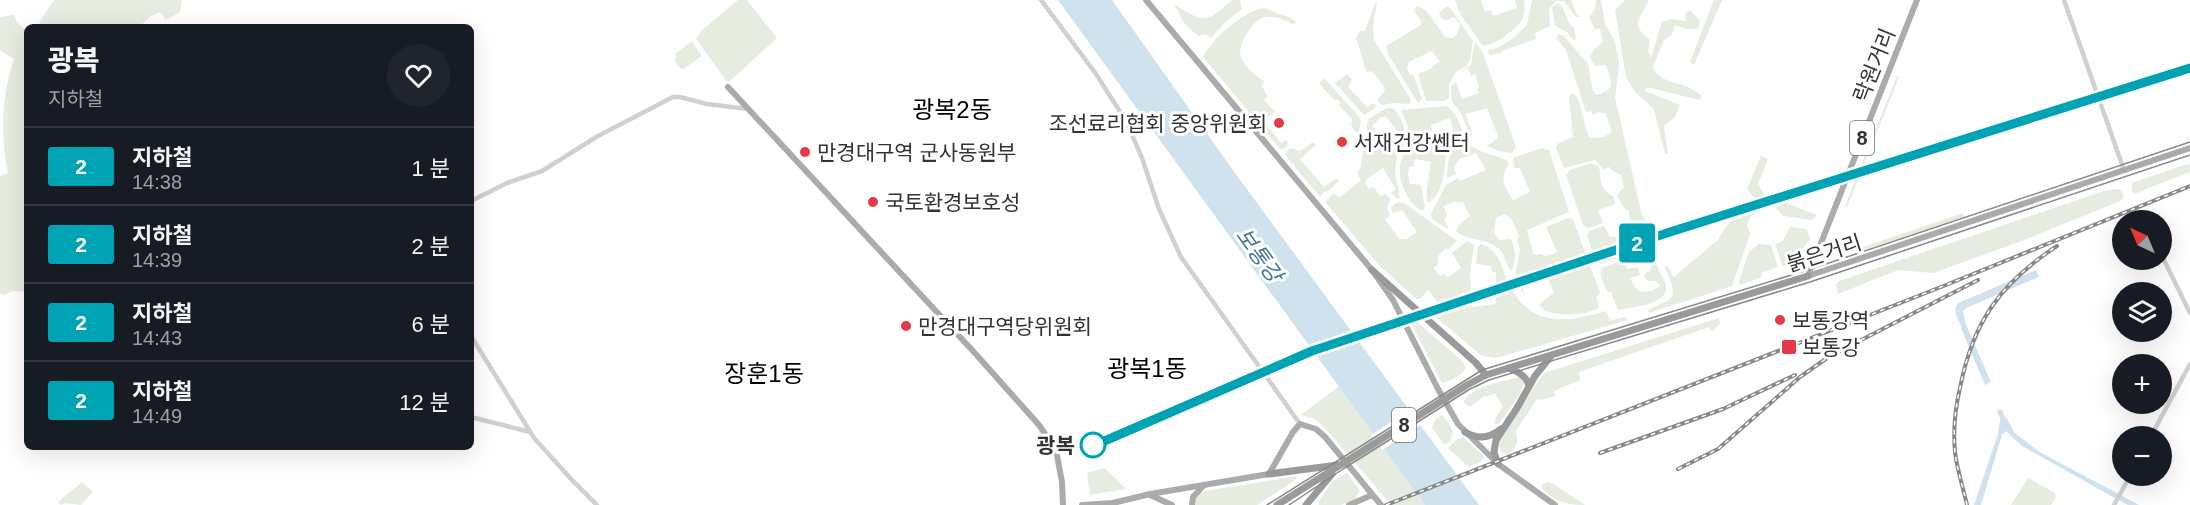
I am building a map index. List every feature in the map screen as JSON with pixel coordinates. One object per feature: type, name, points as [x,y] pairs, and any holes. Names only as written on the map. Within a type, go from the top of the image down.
[{"type":"highway","points":[[1372,270],[1476,363],[1486,375]]},
{"type":"highway","name":"붉은거리","points":[[1340,465],[1486,375],[1808,276]]},
{"type":"highway","points":[[1498,464],[1494,446],[1503,428],[1544,363],[1553,354]]},
{"type":"highway","points":[[1508,368],[1520,374],[1529,386]]},
{"type":"highway","points":[[1465,432],[1487,437],[1503,428]]},
{"type":"highway","points":[[1269,474],[1340,465]]},
{"type":"highway","points":[[1306,505],[1313,501],[1340,465]]},
{"type":"highway","name":"8","points":[[1277,505],[1340,465]]},
{"type":"main road","points":[[1146,0],[1372,270],[1393,300],[1438,389],[1465,432],[1498,464],[1555,505]]},
{"type":"main road","name":"락원거리","points":[[1808,276],[1917,0]]},
{"type":"main road","points":[[728,87],[941,315],[1039,425],[1056,450],[1062,482],[1063,505]]},
{"type":"main road","name":"붉은거리","points":[[1808,276],[2190,148]]},
{"type":"main road","points":[[1082,505],[1113,504],[1269,474],[1300,424],[1309,425],[1325,437],[1381,505]]},
{"type":"main road","points":[[1192,505],[1194,497],[1204,485]]},
{"type":"main road","points":[[1349,505],[1372,495]]},
{"type":"main road","points":[[1132,505],[1146,496]]},
{"type":"main road","points":[[1146,496],[1172,505]]},
{"type":"street","points":[[1041,0],[1096,74],[1126,122],[1142,158],[1166,227],[1180,257],[1300,424]]},
{"type":"street","points":[[2064,0],[2124,170]]},
{"type":"street","points":[[474,200],[507,183],[542,171],[606,131],[673,97],[748,109]]},
{"type":"street","points":[[2169,270],[2190,313]]},
{"type":"street","points":[[474,341],[530,432],[563,471],[597,505]]},
{"type":"street","points":[[2156,426],[2190,364]]},
{"type":"street","points":[[474,418],[530,432]]},
{"type":"street","points":[[511,427],[523,419]]},
{"type":"street","points":[[2115,502],[2124,486]]},
{"type":"shaded area","points":[[55,0],[182,0],[180,12],[166,20],[160,12],[142,24],[39,24]]},
{"type":"shaded area","points":[[738,0],[747,0],[777,38],[728,83],[696,39],[703,29]]},
{"type":"shaded area","points":[[1232,0],[1240,0],[1242,9],[1222,25],[1211,38],[1206,34],[1198,36],[1184,23],[1174,4],[1192,15],[1204,18],[1210,17]]},
{"type":"shaded area","points":[[1455,0],[1481,0],[1485,12],[1491,10],[1493,16],[1517,8],[1515,0],[1524,0],[1525,7],[1523,17],[1510,32],[1493,43],[1483,46],[1460,14]]},
{"type":"shaded area","points":[[1532,0],[1571,0],[1580,17],[1576,17],[1564,1],[1556,1],[1549,9],[1550,26],[1535,33],[1536,39],[1502,51],[1502,53],[1489,55],[1488,50],[1497,48],[1512,39],[1527,25]]},
{"type":"shaded area","points":[[1596,0],[1601,0],[1605,24],[1615,42],[1619,64],[1615,98],[1642,215],[1654,234],[1655,251],[1635,241],[1618,247],[1621,257],[1601,264],[1596,262],[1587,236],[1589,231],[1604,226],[1610,237],[1613,237],[1624,235],[1630,230],[1629,211],[1624,208],[1617,195],[1624,187],[1621,175],[1611,170],[1610,167],[1603,169],[1595,160],[1564,168],[1556,148],[1557,144],[1573,137],[1569,96],[1573,93],[1578,101],[1590,138],[1604,137],[1612,132],[1606,114],[1599,112],[1592,115],[1591,111],[1586,112],[1566,50],[1556,38],[1559,34],[1564,36],[1588,64],[1593,91],[1597,95],[1607,90],[1611,80],[1606,65],[1595,66],[1590,57],[1594,49],[1603,42],[1600,29],[1595,29],[1589,17],[1595,9]]},
{"type":"shaded area","points":[[1625,0],[1649,0],[1638,26],[1650,40],[1648,51],[1651,58],[1662,22],[1671,19],[1686,21],[1685,14],[1690,10],[1700,21],[1698,29],[1686,29],[1675,25],[1671,36],[1664,40],[1653,67],[1664,79],[1698,93],[1702,96],[1699,100],[1647,87],[1645,91],[1680,105],[1675,117],[1664,126],[1668,153],[1665,154],[1654,109],[1635,92],[1626,77],[1615,10]]},
{"type":"shaded area","points":[[1714,0],[1722,0],[1694,65],[1690,62]]},
{"type":"shaded area","points":[[1375,3],[1377,3],[1373,25],[1374,40],[1411,100],[1410,104],[1382,105],[1378,102],[1385,88],[1372,71],[1367,72],[1364,65],[1356,38],[1360,31],[1365,31]]},
{"type":"shaded area","points":[[1558,3],[1574,28],[1576,39],[1573,40],[1567,32],[1555,26],[1552,7]]},
{"type":"shaded area","points":[[1417,6],[1427,11],[1445,37],[1452,38],[1457,35],[1460,24],[1454,17],[1447,20],[1442,19],[1439,13],[1447,6],[1473,41],[1470,60],[1467,65],[1456,72],[1449,84],[1449,97],[1445,101],[1426,101],[1418,74],[1433,68],[1432,66],[1440,62],[1432,51],[1409,62],[1407,68],[1410,75],[1413,74],[1422,99],[1418,103],[1388,54],[1386,46],[1421,25],[1414,11]]},
{"type":"shaded area","points":[[1264,8],[1296,22],[1294,25],[1278,18],[1262,18],[1249,30],[1240,52],[1245,65],[1264,81],[1262,87],[1268,96],[1264,100],[1275,112],[1264,121],[1281,143],[1286,140],[1289,144],[1283,149],[1280,149],[1203,57],[1229,26],[1247,14]]},
{"type":"shaded area","points":[[14,15],[24,29],[24,292],[13,291],[3,295],[0,293],[0,176],[8,173],[3,116],[14,59],[0,50],[0,17]]},
{"type":"shaded area","points":[[692,41],[702,56],[682,70],[674,60],[677,57],[675,54]]},
{"type":"shaded area","points":[[1475,42],[1483,53],[1516,147],[1512,153],[1487,146],[1498,136],[1487,108],[1466,114],[1473,137],[1471,137],[1461,113],[1452,102],[1451,87],[1456,82],[1462,99],[1479,93],[1475,74],[1471,76],[1468,68],[1458,72],[1471,65]]},
{"type":"shaded area","points":[[1347,74],[1352,79],[1348,87],[1367,107],[1373,103],[1376,105],[1364,115],[1335,83]]},
{"type":"shaded area","points":[[1897,76],[1899,77],[1847,207],[1845,206]]},
{"type":"shaded area","points":[[1324,78],[1359,117],[1361,121],[1358,135],[1351,125],[1352,119],[1339,105],[1340,102],[1337,99],[1334,100],[1319,83]]},
{"type":"shaded area","points":[[1446,106],[1455,114],[1471,145],[1509,163],[1503,178],[1506,189],[1513,200],[1530,192],[1520,168],[1514,168],[1513,158],[1542,148],[1549,150],[1569,212],[1527,230],[1534,255],[1543,254],[1544,257],[1557,252],[1546,227],[1568,218],[1573,219],[1600,293],[1597,297],[1599,308],[1586,313],[1572,314],[1545,311],[1539,304],[1554,293],[1548,278],[1544,279],[1540,271],[1534,274],[1530,281],[1521,285],[1525,295],[1514,282],[1520,250],[1517,239],[1519,236],[1512,220],[1505,214],[1496,218],[1494,233],[1499,240],[1510,239],[1514,247],[1514,263],[1511,271],[1502,252],[1495,246],[1466,237],[1456,231],[1459,225],[1470,216],[1463,202],[1456,201],[1444,206],[1447,216],[1444,219],[1449,230],[1432,219],[1431,214],[1446,185],[1458,178],[1460,181],[1486,170],[1476,153],[1459,159],[1454,167],[1456,174],[1447,178],[1452,140],[1450,118],[1431,125],[1432,131],[1429,133],[1433,144],[1446,141],[1447,144],[1443,176],[1438,192],[1428,203],[1426,195],[1431,162],[1415,159],[1413,167],[1409,167],[1408,175],[1410,184],[1421,185],[1425,208],[1422,211],[1407,196],[1401,182],[1400,168],[1409,134],[1401,110]]},
{"type":"shaded area","points":[[1387,108],[1393,108],[1402,122],[1405,139],[1402,149],[1396,150],[1391,144],[1400,135],[1386,117],[1381,117],[1372,126],[1375,136],[1397,155],[1395,173],[1400,198],[1397,199],[1391,193],[1396,189],[1383,168],[1368,178],[1365,183],[1369,189],[1374,187],[1380,196],[1386,194],[1390,199],[1387,208],[1390,215],[1385,220],[1400,239],[1406,239],[1417,232],[1402,210],[1393,213],[1391,207],[1398,202],[1404,203],[1457,241],[1438,256],[1438,264],[1434,268],[1440,276],[1444,274],[1448,277],[1461,268],[1452,253],[1467,241],[1474,245],[1470,273],[1472,307],[1496,304],[1496,272],[1492,272],[1491,266],[1476,264],[1478,247],[1481,244],[1496,254],[1516,295],[1536,314],[1562,319],[1606,311],[1610,321],[1625,317],[1628,320],[1496,358],[1482,356],[1434,316],[1431,310],[1437,301],[1428,290],[1420,299],[1416,299],[1378,264],[1325,202],[1334,193],[1339,198],[1361,180],[1357,173],[1361,166],[1368,119]]},
{"type":"shaded area","points":[[1313,142],[1316,145],[1300,159],[1324,187],[1335,179],[1340,180],[1320,197],[1285,155],[1290,148],[1300,151]]},
{"type":"shaded area","points":[[1761,156],[1768,159],[1758,184],[1764,194],[1769,196],[1765,199],[1764,209],[1750,217],[1747,225],[1750,234],[1732,286],[1649,313],[1648,310],[1669,300],[1673,295],[1665,267],[1667,266],[1674,277],[1718,240],[1737,212],[1745,210],[1755,198],[1747,189]]},
{"type":"shaded area","points":[[1591,163],[1599,166],[1603,187],[1613,196],[1615,204],[1598,210],[1603,223],[1588,228],[1583,225],[1566,175],[1570,170]]},
{"type":"shaded area","points":[[2190,163],[2190,172],[2134,194],[2132,192],[2132,183]]},
{"type":"shaded area","points":[[2118,189],[2122,191],[2123,198],[2120,201],[2019,242],[1933,273],[1898,270],[1838,294],[1836,285],[1839,281],[2104,191]]},
{"type":"shaded area","points":[[1778,200],[1817,215],[1812,220],[1783,216],[1776,208]]},
{"type":"shaded area","points":[[1963,213],[1964,217],[1861,251],[1860,248]]},
{"type":"shaded area","points":[[1790,227],[1807,229],[1810,239],[1802,250],[1783,267],[1775,244],[1783,241]]},
{"type":"shaded area","points":[[1759,244],[1771,245],[1778,267],[1761,273],[1762,277],[1740,285],[1739,281],[1749,252]]},
{"type":"shaded area","points":[[1654,255],[1665,282],[1666,290],[1663,296],[1650,304],[1618,310],[1611,292],[1608,292],[1604,284],[1601,268],[1623,260],[1627,269],[1638,267],[1640,275],[1630,278],[1636,288],[1646,292],[1660,286],[1656,281],[1648,281],[1644,277],[1651,270],[1649,256]]},
{"type":"shaded area","points":[[1405,311],[1462,361],[1466,367],[1462,373],[1442,383]]},
{"type":"shaded area","points":[[1719,318],[1720,323],[1712,332],[1709,327],[1579,372],[1580,380],[1554,391],[1555,396],[1542,400],[1537,399],[1516,431],[1517,442],[1513,450],[1507,455],[1501,452],[1499,445],[1501,435],[1544,373]]},
{"type":"shaded area","points":[[1520,377],[1524,383],[1520,394],[1499,424],[1495,424],[1495,419],[1503,406],[1495,394],[1483,397],[1470,407],[1463,402],[1481,388]]},
{"type":"shaded area","points":[[1339,386],[1425,505],[1391,505],[1327,430],[1315,419],[1301,415]]},
{"type":"shaded area","points":[[1442,415],[1452,430],[1450,442],[1444,444],[1432,428],[1435,420]]},
{"type":"shaded area","points":[[1463,437],[1485,457],[1469,467],[1448,448],[1457,439]]},
{"type":"shaded area","points":[[1105,468],[1126,489],[1090,495],[1087,473]]},
{"type":"shaded area","points":[[1347,473],[1360,491],[1357,498],[1341,505],[1319,505],[1319,501],[1333,481]]},
{"type":"shaded area","points":[[1298,476],[1257,505],[1194,505],[1197,496],[1205,491]]},
{"type":"shaded area","points":[[2028,478],[2055,493],[2056,497],[2051,505],[2011,505]]},
{"type":"shaded area","points":[[82,482],[93,492],[81,505],[65,503],[61,505],[58,502]]},
{"type":"shaded area","points":[[1547,482],[1585,505],[1562,502],[1553,497],[1542,489],[1542,485]]},
{"type":"water","points":[[1058,0],[1112,0],[1235,173],[1479,505],[1425,505]]},
{"type":"water","points":[[2036,270],[2039,277],[1963,311],[1965,322],[1991,382],[1985,385],[1956,315],[1956,306],[1958,303]]},
{"type":"water","points":[[2006,417],[2014,432],[2038,451],[2139,505],[2128,505],[2111,496],[2022,446],[2006,431],[2002,435],[1981,505],[1974,505],[1998,434],[2000,420]]},
{"type":"pier","points":[[1411,409],[1422,424],[1382,450],[1371,435]]},
{"type":"waterway","points":[[2000,412],[2005,424]]},
{"type":"tram line","points":[[1267,505],[1482,370],[1811,269],[2190,142]]},
{"type":"tram line","points":[[1289,505],[1470,389],[1489,380],[1810,282],[2190,155]]},
{"type":"railway","points":[[1386,505],[1941,287],[2190,186]]},
{"type":"railway","points":[[1967,505],[1956,459],[1954,428],[1958,396],[1973,343],[1992,306],[2005,290],[2020,274],[2057,246]]},
{"type":"railway","points":[[1678,469],[1718,449],[1800,377],[1830,356],[1978,280]]},
{"type":"railway","points":[[1600,453],[1723,409],[1795,375]]},
{"type":"metro line","name":"2","points":[[1093,446],[1312,351],[1670,232],[2190,68]]},
{"type":"place","name":"조선료리협회 중앙위원회","points":[[1279,123]]},
{"type":"place","name":"서재건강쎈터","points":[[1342,142]]},
{"type":"place","name":"만경대구역 군사동원부","points":[[805,152]]},
{"type":"place","name":"국토환경보호성","points":[[873,202]]},
{"type":"place","name":"보통강역","points":[[1780,320]]},
{"type":"place","name":"만경대구역당위원회","points":[[906,326]]},
{"type":"place","name":"보통강","points":[[1789,347]]},
{"type":"place","name":"광복","points":[[1093,445]]},
{"type":"district","name":"광복2동","points":[[952,109]]},
{"type":"district","name":"광복1동","points":[[1147,368]]},
{"type":"district","name":"장훈1동","points":[[764,373]]}]
